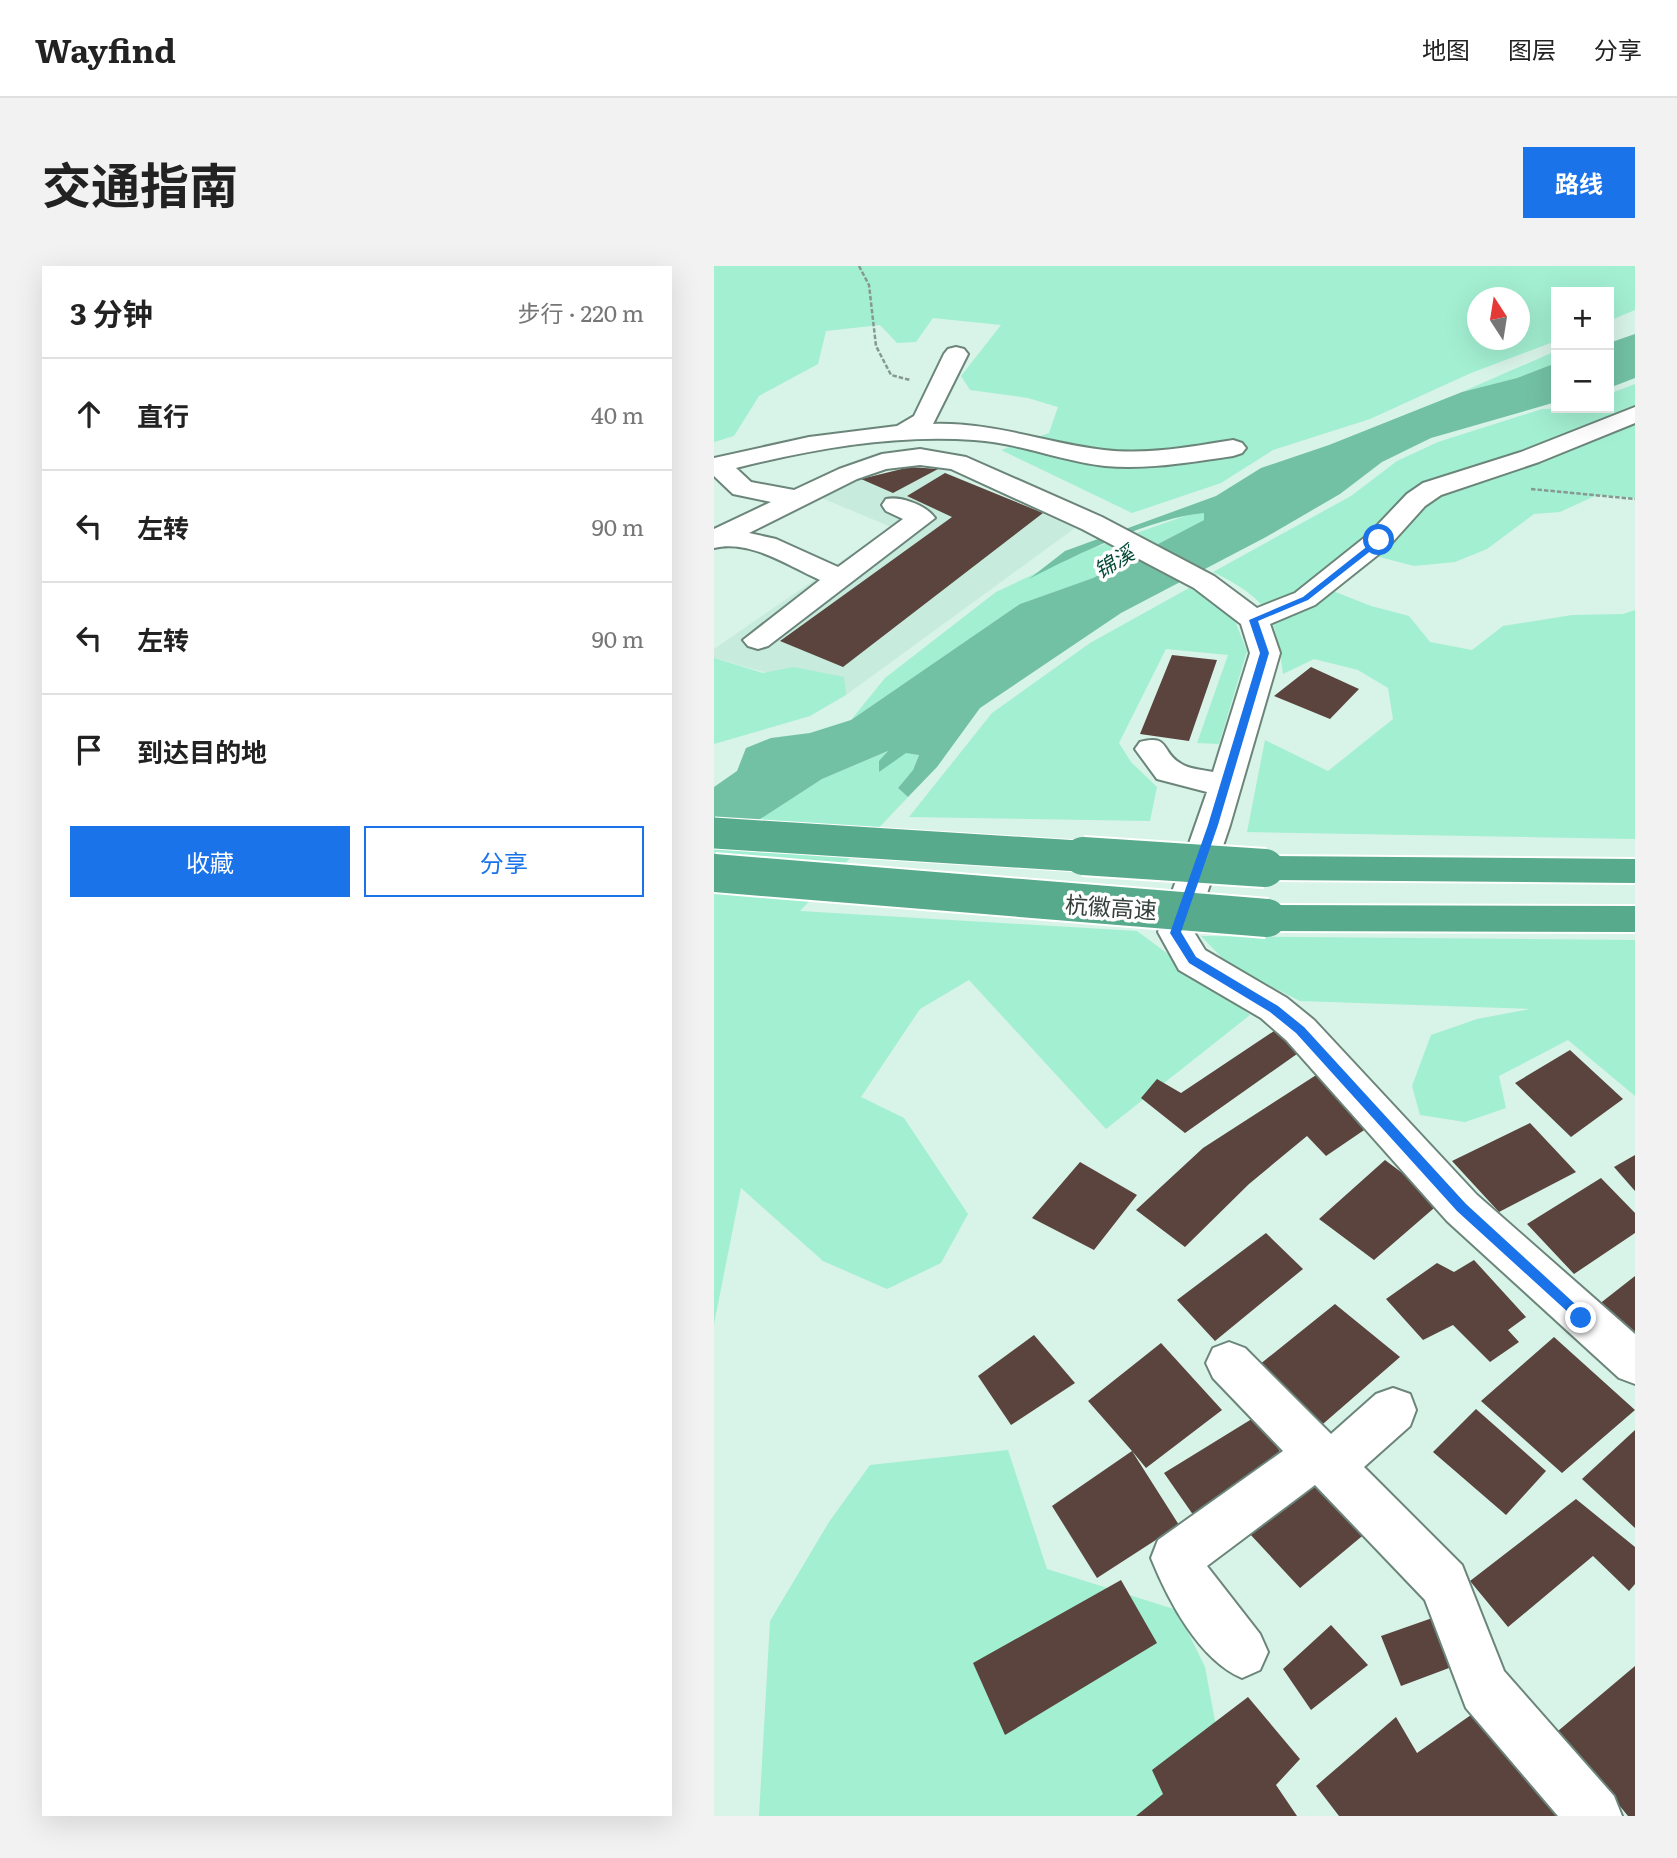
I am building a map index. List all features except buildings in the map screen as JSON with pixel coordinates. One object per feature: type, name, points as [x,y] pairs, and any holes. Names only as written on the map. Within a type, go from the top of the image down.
[{"type":"highway","name":"杭徽高速","points":[[714,833],[1265,868],[1635,871]]},
{"type":"highway","name":"杭徽高速","points":[[714,873],[1267,918],[1635,919]]},
{"type":"street","points":[[903,433],[924,419],[956,354]]},
{"type":"street","points":[[1254,620],[1306,598],[1379,540],[1416,500],[1432,489],[1458,478],[1530,457],[1635,414]]},
{"type":"street","points":[[716,466],[854,436],[903,433],[1003,435],[1085,455],[1123,460],[1153,460],[1233,448]]},
{"type":"street","points":[[718,538],[848,474],[882,462],[920,457],[957,462],[1092,523],[1204,582],[1254,620],[1265,653],[1225,786],[1176,933],[1192,960],[1274,1009],[1300,1030],[1462,1208],[1635,1363]]},
{"type":"street","points":[[716,466],[742,488],[797,499]]},
{"type":"street","points":[[758,640],[922,518],[895,505]]},
{"type":"street","points":[[718,538],[766,545],[840,579]]},
{"type":"street","points":[[1151,749],[1168,771],[1225,786]]},
{"type":"street","points":[[1229,1363],[1444,1583],[1485,1689],[1594,1816]]},
{"type":"street","points":[[1242,1652],[1193,1593],[1175,1558],[1324,1460],[1393,1410]]},
{"type":"path","points":[[859,266],[869,285],[876,346],[891,375],[941,381]]},
{"type":"path","points":[[1525,489],[1635,499]]},
{"type":"shaded area","points":[[714,266],[1635,266],[1635,310],[1614,319],[1614,287],[1551,287],[1551,343],[1471,373],[1370,419],[1273,450],[1221,483],[1132,513],[1001,450],[1049,433],[1058,407],[1028,398],[970,390],[961,376],[1001,325],[933,318],[916,342],[897,343],[880,325],[826,331],[818,364],[759,396],[734,436],[714,442]]},
{"type":"shaded area","points":[[1635,334],[1635,378],[1614,386],[1614,350],[1614,341]]},
{"type":"shaded area","points":[[1551,353],[1551,365],[1517,378],[1462,392]]},
{"type":"shaded area","points":[[1551,365],[1551,403],[1431,438],[1382,462],[1340,494],[1266,537],[1121,613],[980,708],[937,767],[908,797],[898,788],[913,770],[919,755],[906,753],[879,772],[879,761],[888,751],[822,779],[714,849],[714,787],[737,771],[746,748],[771,738],[810,733],[851,720],[1020,604],[1093,578],[1204,520],[1204,513],[1139,529],[1029,579],[1065,551],[1216,496],[1261,468],[1329,445],[1462,392],[1517,378]]},
{"type":"shaded area","points":[[1635,384],[1635,498],[1597,495],[1560,512],[1534,514],[1487,549],[1455,562],[1414,566],[1372,555],[1333,591],[1371,606],[1409,616],[1430,642],[1472,650],[1503,626],[1572,615],[1623,614],[1635,610],[1635,839],[1247,832],[1265,740],[1328,771],[1393,719],[1388,688],[1358,670],[1314,659],[1283,674],[1277,637],[1266,611],[1246,591],[1213,572],[1351,496],[1397,461],[1438,442],[1542,409],[1551,409],[1551,413],[1614,413],[1614,392]]},
{"type":"shaded area","points":[[901,469],[938,469],[1075,528],[846,695],[714,658],[714,649],[891,527],[822,498],[861,479]]},
{"type":"shaded area","points":[[1205,512],[1204,520],[1093,578],[1020,604],[851,720],[885,678],[996,592],[1079,553],[1185,516]]},
{"type":"shaded area","points":[[1189,588],[1222,605],[1235,621],[1247,651],[1219,744],[1197,743],[1228,655],[1166,649],[1119,743],[1131,762],[1157,787],[1150,821],[909,817],[992,713],[1090,643]]},
{"type":"shaded area","points":[[714,658],[763,673],[794,667],[844,677],[846,695],[810,716],[714,744]]},
{"type":"shaded area","points":[[891,750],[919,754],[913,770],[898,788],[908,797],[800,911],[1137,931],[1250,1015],[1106,1129],[969,980],[920,1009],[861,1097],[904,1118],[968,1214],[941,1263],[887,1289],[823,1261],[741,1188],[714,1324],[714,849],[822,779]]},
{"type":"shaded area","points":[[1201,936],[1635,940],[1635,1096],[1568,1040],[1499,1076],[1506,1108],[1465,1122],[1420,1115],[1412,1086],[1431,1035],[1477,1019],[1530,1009],[1300,1001],[1229,965]]},
{"type":"shaded area","points":[[1008,1450],[1047,1569],[1177,1610],[1205,1667],[1223,1764],[1211,1816],[759,1816],[770,1621],[829,1522],[870,1465]]},
{"type":"route","points":[[1379,540],[1306,598],[1254,620],[1265,653],[1213,825],[1176,933],[1192,960],[1274,1009],[1300,1030],[1462,1208],[1581,1318]]},
{"type":"water label","name":"锦溪","points":[[1113,560]]}]
